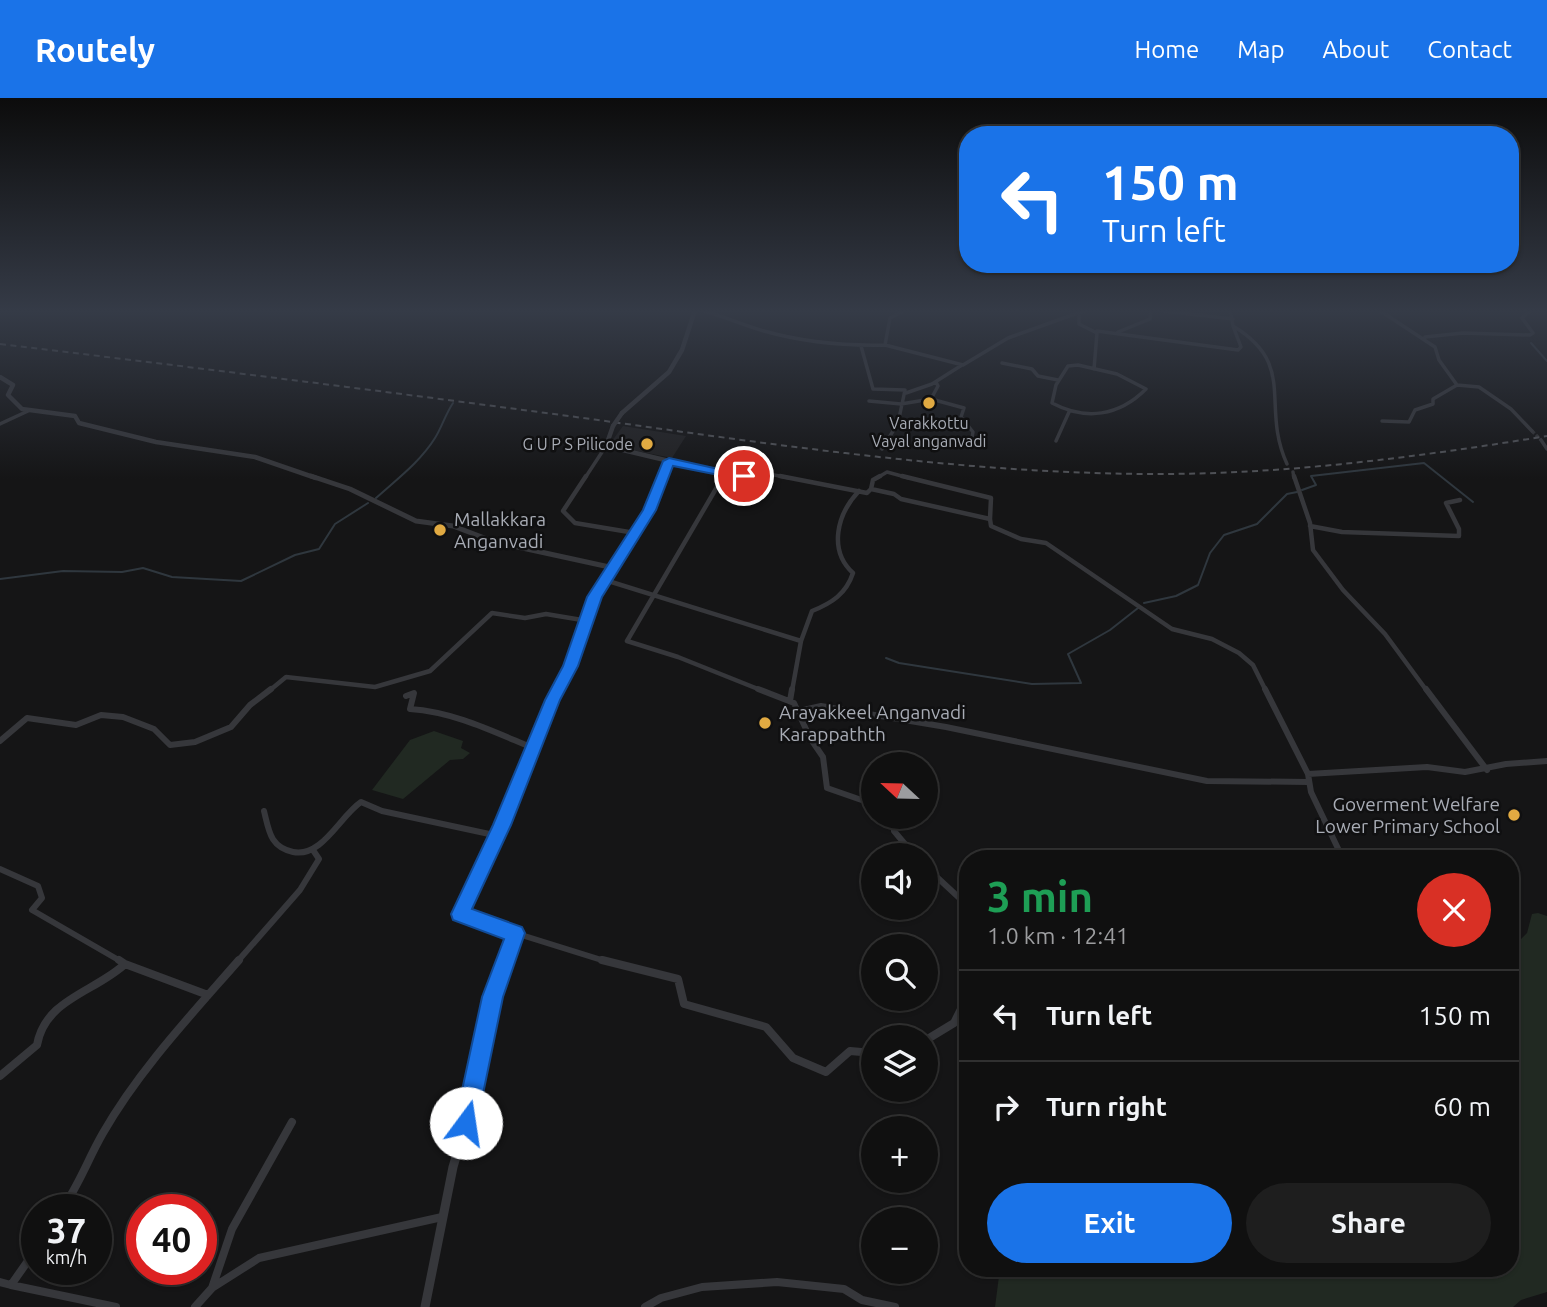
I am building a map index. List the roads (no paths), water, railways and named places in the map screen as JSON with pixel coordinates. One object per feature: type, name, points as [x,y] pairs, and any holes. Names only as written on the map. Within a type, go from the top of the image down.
[{"type":"street","points":[[635,533],[575,523],[563,511],[606,446],[613,426],[630,402],[669,372],[672,366]]},
{"type":"street","points":[[867,366],[873,389],[902,389],[905,393]]},
{"type":"street","points":[[905,393],[936,382],[961,366]]},
{"type":"street","points":[[1019,366],[1032,369],[1038,376],[1058,380]]},
{"type":"street","points":[[1069,366],[1058,380],[1052,403],[1069,412],[1091,415],[1110,413],[1135,401],[1146,389],[1117,374],[1079,366]]},
{"type":"street","points":[[1272,366],[1273,412],[1286,464]]},
{"type":"street","points":[[1444,366],[1457,385]]},
{"type":"street","points":[[0,377],[13,386],[8,395],[28,411]]},
{"type":"street","points":[[931,399],[938,386],[936,382]]},
{"type":"street","points":[[1382,421],[1409,422],[1415,410],[1433,404],[1433,399],[1457,385],[1479,387],[1489,398],[1508,406],[1525,428],[1532,431]]},
{"type":"street","points":[[883,449],[898,423],[905,393]]},
{"type":"street","points":[[869,401],[901,404],[931,399],[964,408],[961,417],[973,432],[970,448]]},
{"type":"street","points":[[0,424],[28,411],[75,416],[79,423],[156,442],[255,457],[350,489],[416,521],[453,527],[495,542],[614,568]]},
{"type":"street","points":[[1056,441],[1069,412]]},
{"type":"street","points":[[1541,440],[1547,449]]},
{"type":"street","points":[[606,446],[744,476],[750,470],[768,472],[867,493],[873,480],[887,472],[991,498],[991,526],[1056,549],[1172,629],[1212,639],[1239,653],[1253,665],[1308,774],[1308,782],[1321,817],[1338,850]]},
{"type":"street","points":[[669,461],[650,510],[594,597],[588,621],[502,825],[460,914],[604,961],[678,979],[684,1004],[766,1027],[793,1058],[826,1072],[833,1069],[851,1049],[861,1049]]},
{"type":"street","points":[[720,470],[716,487],[627,641],[678,657],[790,701],[799,711],[805,728],[823,757],[827,788],[861,800]]},
{"type":"street","points":[[1293,472],[1310,526],[1313,550],[1343,590],[1385,634],[1487,770]]},
{"type":"street","points":[[871,489],[894,494],[901,499],[990,519]]},
{"type":"street","points":[[790,701],[801,640],[812,611],[832,604],[849,584],[853,573],[840,559],[838,526],[847,506],[859,491]]},
{"type":"street","points":[[1310,526],[1342,533],[1459,536],[1459,529],[1446,503],[1460,500]]},
{"type":"street","points":[[605,580],[801,640]]},
{"type":"street","points":[[0,741],[26,718],[75,725],[101,715],[134,720],[154,729],[170,745],[195,742],[231,727],[250,705],[286,677],[376,687],[430,671],[492,613],[525,618],[546,614],[588,621]]},
{"type":"street","points":[[406,696],[414,693],[410,709],[437,711],[469,721],[533,748]]},
{"type":"street","points":[[799,711],[821,706],[946,727],[1207,781],[1308,782]]},
{"type":"street","points":[[1308,774],[1427,767],[1465,772],[1487,770],[1506,764],[1547,761]]},
{"type":"street","points":[[264,811],[271,839],[278,848],[302,854],[313,849],[348,809],[361,802],[382,811],[495,835]]},
{"type":"street","points":[[72,1194],[103,1133],[160,1051],[300,890],[319,859],[313,849]]},
{"type":"street","points":[[0,869],[38,886],[42,898],[32,910],[125,964],[208,995]]},
{"type":"street","points":[[938,878],[959,898]]},
{"type":"street","points":[[425,1307],[453,1167],[473,1100],[492,997],[515,933]]},
{"type":"street","points":[[0,1076],[37,1045],[40,1028],[73,995],[108,981],[125,964]]},
{"type":"street","points":[[938,1033],[954,1023],[959,1013]]},
{"type":"street","points":[[212,1288],[215,1266],[228,1238],[262,1172],[285,1139],[292,1122]]},
{"type":"street","points":[[195,1307],[212,1288],[260,1258],[442,1217]]},
{"type":"street","points":[[10,1285],[21,1270]]},
{"type":"street","points":[[0,1282],[116,1307]]},
{"type":"street","points":[[645,1307],[661,1298],[702,1287],[777,1282],[844,1289],[862,1300],[895,1307]]},
{"type":"waterway","points":[[376,498],[429,447],[453,403]]},
{"type":"waterway","points":[[1302,490],[1316,485],[1311,476],[1424,463],[1473,502]]},
{"type":"waterway","points":[[1144,603],[1176,596],[1198,585],[1210,553],[1224,535],[1257,524],[1287,494],[1297,492]]},
{"type":"waterway","points":[[0,579],[63,571],[122,572],[143,568],[172,577],[241,581],[295,555],[319,549],[335,524],[368,503]]},
{"type":"waterway","points":[[886,658],[899,663],[1032,684],[1081,683],[1068,654],[1110,630],[1138,608]]},
{"type":"tunnel","points":[[1532,431],[1541,440]]},
{"type":"railway","points":[[182,366],[807,449],[947,464],[1088,473],[1207,473],[1305,468],[1450,451],[1547,436]]},
{"type":"place","name":"Varakkottu Vayal anganvadi","points":[[929,403]]},
{"type":"place","name":"G U P S Pilicode","points":[[647,444]]},
{"type":"place","name":"Mallakkara Anganvadi","points":[[440,530]]},
{"type":"place","name":"Arayakkeel Anganvadi Karappathth","points":[[765,723]]},
{"type":"place","name":"Goverment Welfare Lower Primary School","points":[[1514,815]]}]
